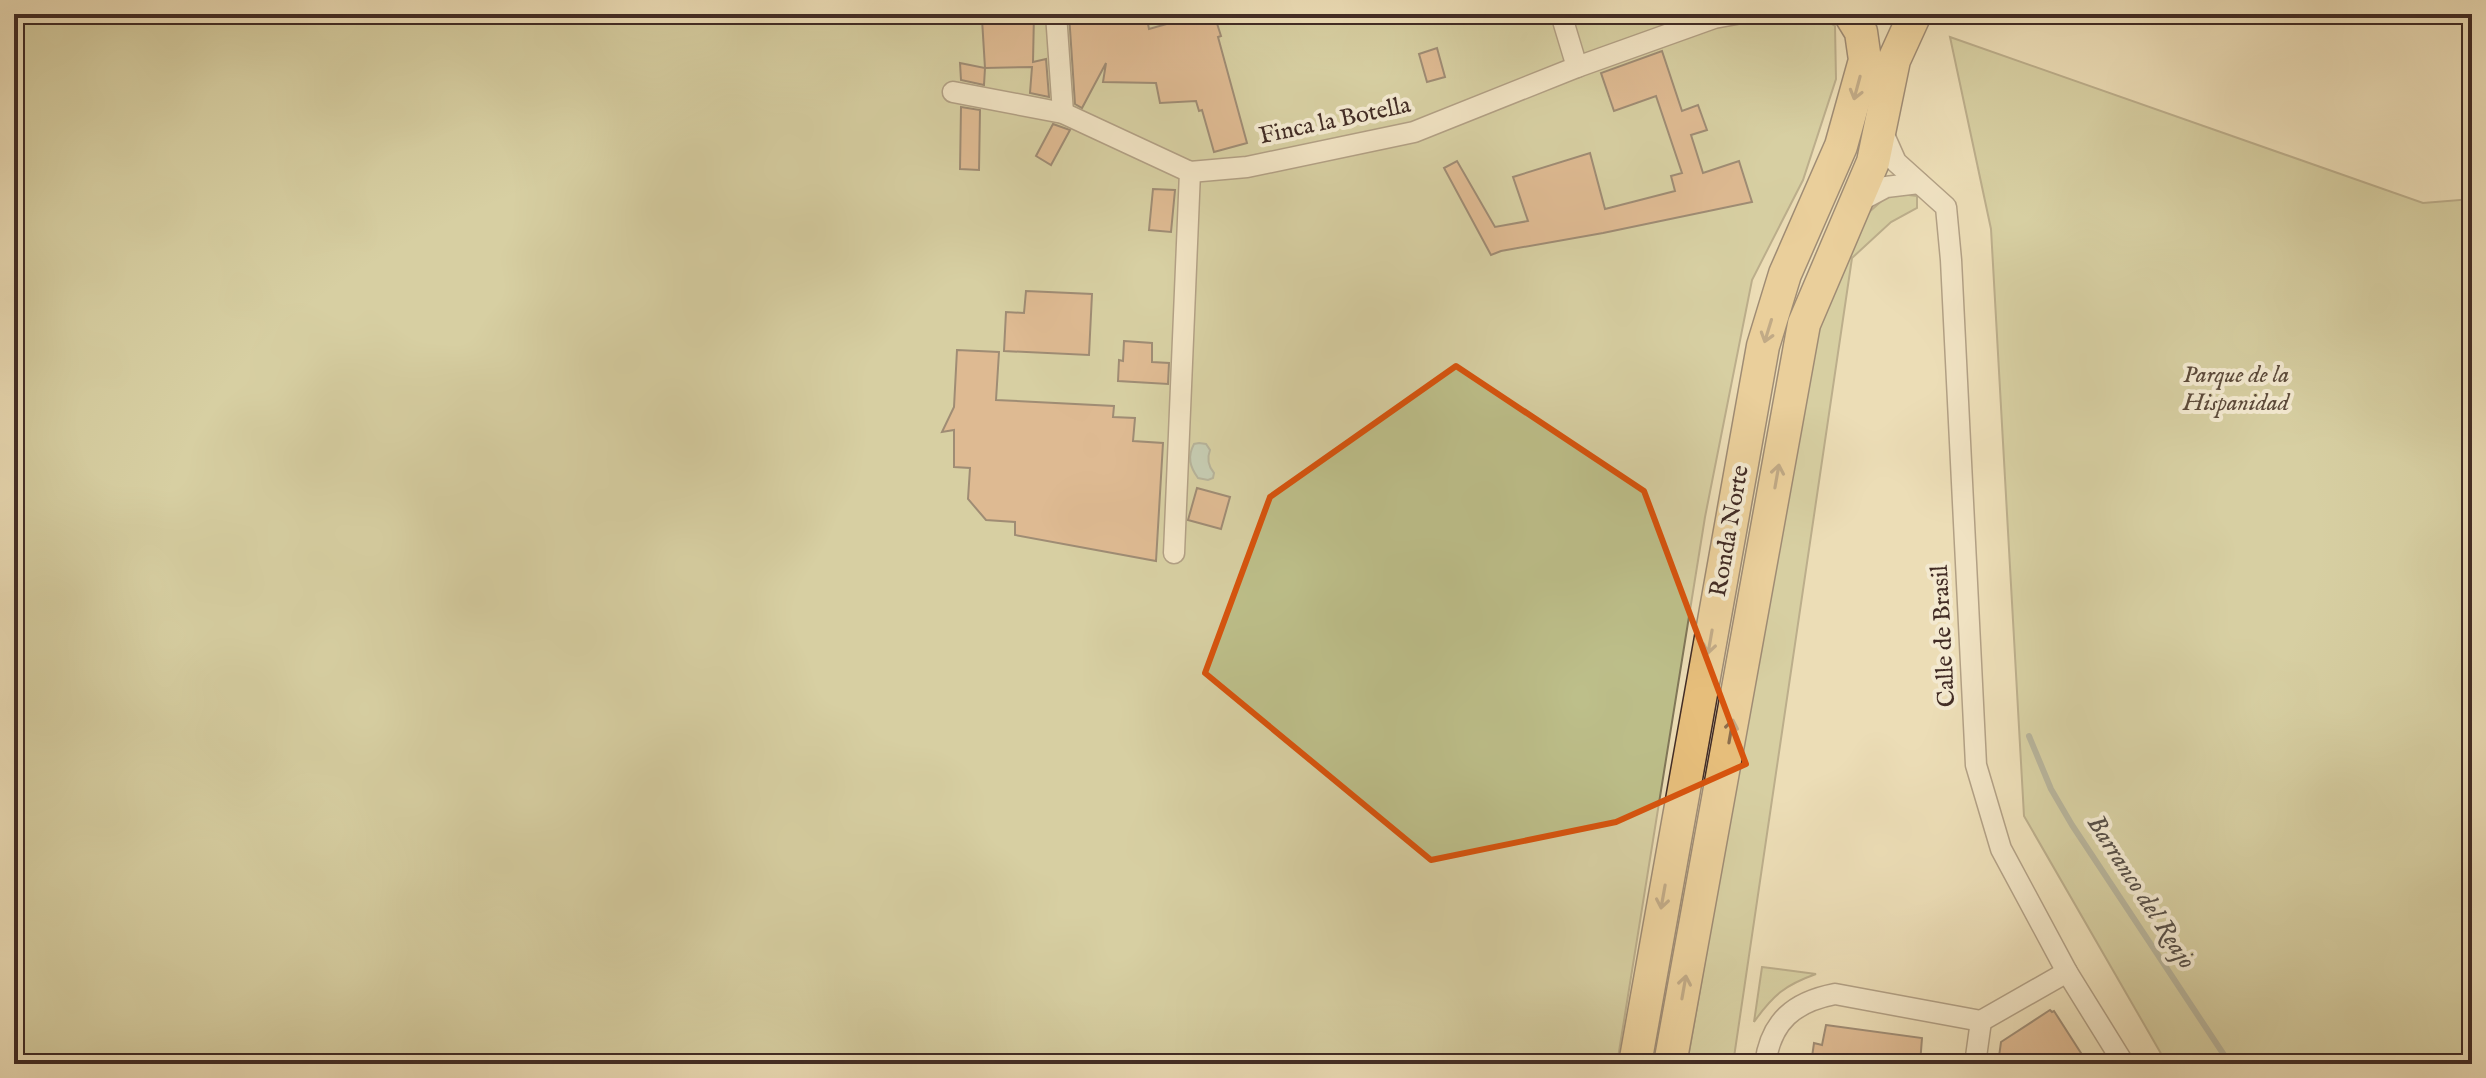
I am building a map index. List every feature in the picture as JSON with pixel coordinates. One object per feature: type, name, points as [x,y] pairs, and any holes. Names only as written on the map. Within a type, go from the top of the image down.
[{"type":"main road","name":"Ronda Norte","points":[[1635,1064],[1763,346],[1785,274],[1841,146],[1865,60],[1861,32],[1850,14]]},
{"type":"main road","name":"Ronda Norte","points":[[1670,1064],[1804,324],[1873,162],[1894,60],[1915,14]]},
{"type":"street","points":[[1056,14],[1063,113]]},
{"type":"street","points":[[1561,14],[1577,67]]},
{"type":"street","name":"Finca la Botella","points":[[953,92],[1063,113],[1190,172],[1247,167],[1414,132],[1577,67],[1714,18],[1736,14]]},
{"type":"street","name":"Calle de Brasil","points":[[1880,126],[1896,162],[1946,207],[1976,765],[2001,849],[2067,972],[2124,1064]]},
{"type":"street","points":[[1174,553],[1190,172]]},
{"type":"street","points":[[1856,203],[1886,187],[1919,183]]},
{"type":"street","points":[[1765,1064],[1767,1047],[1777,1027],[1791,1010],[1814,998],[1835,994],[1981,1021],[2067,972]]},
{"type":"street","points":[[1975,1064],[1981,1021]]},
{"type":"highlighted area","points":[[1456,366],[1644,491],[1746,764],[1616,822],[1431,860],[1205,673],[1270,497]]},
{"type":"green space","points":[[14,14],[1814,14],[1835,26],[1836,79],[1803,180],[1752,280],[1705,517],[1617,1064],[14,1064]]},
{"type":"green space","name":"Parque de la Hispanidad","points":[[1950,37],[2423,203],[2472,199],[2472,1064],[2167,1064],[2024,816],[1991,229]]},
{"type":"green space","points":[[1900,194],[1917,196],[1917,208],[1891,222],[1852,258],[1733,1064],[1687,1064],[1806,381],[1820,327],[1867,214],[1886,197]]},
{"type":"green space","points":[[1762,967],[1816,974],[1780,992],[1754,1022]]},
{"type":"water","points":[[1194,444],[1206,444],[1210,450],[1210,468],[1214,473],[1213,478],[1208,480],[1198,478],[1190,462]]},
{"type":"building","points":[[1034,14],[1033,62],[1046,59],[1049,97],[1030,93],[1032,67],[985,68],[982,19]]},
{"type":"building","points":[[1069,14],[1146,14],[1149,29],[1202,14],[1214,14],[1247,143],[1214,152],[1202,110],[1199,111],[1196,101],[1160,103],[1156,83],[1103,82],[1106,63],[1082,108],[1075,104]]},
{"type":"building","points":[[1437,48],[1445,77],[1427,82],[1419,54]]},
{"type":"building","points":[[1662,51],[1682,111],[1698,105],[1707,130],[1691,135],[1703,173],[1739,161],[1752,202],[1491,255],[1444,168],[1457,161],[1495,227],[1528,221],[1513,177],[1590,153],[1605,209],[1675,191],[1671,176],[1682,173],[1656,96],[1614,111],[1601,73]]},
{"type":"building","points":[[960,63],[985,68],[984,85],[961,80]]},
{"type":"building","points":[[961,107],[980,110],[979,170],[960,169]]},
{"type":"building","points":[[1053,124],[1070,130],[1051,165],[1036,156]]},
{"type":"building","points":[[1153,189],[1175,190],[1171,232],[1149,230]]},
{"type":"building","points":[[1026,291],[1092,294],[1089,355],[1004,351],[1006,312],[1024,313]]},
{"type":"building","points":[[1124,341],[1152,343],[1152,362],[1169,363],[1168,384],[1118,381]]},
{"type":"building","points":[[957,350],[999,352],[996,400],[1114,406],[1113,417],[1135,418],[1133,441],[1163,443],[1156,561],[1015,535],[1015,522],[986,520],[968,499],[970,468],[954,467],[954,430],[942,432],[954,407]]},
{"type":"building","points":[[1197,488],[1230,497],[1221,529],[1188,520]]},
{"type":"building","points":[[2050,1010],[2054,1011],[2088,1064],[1998,1064],[2001,1042]]},
{"type":"building","points":[[1826,1025],[1922,1038],[1920,1064],[1811,1064],[1814,1043],[1822,1045]]},
{"type":"waterway","name":"Barranco del Reajo","points":[[2029,736],[2051,789],[2072,825],[2230,1064]]}]
